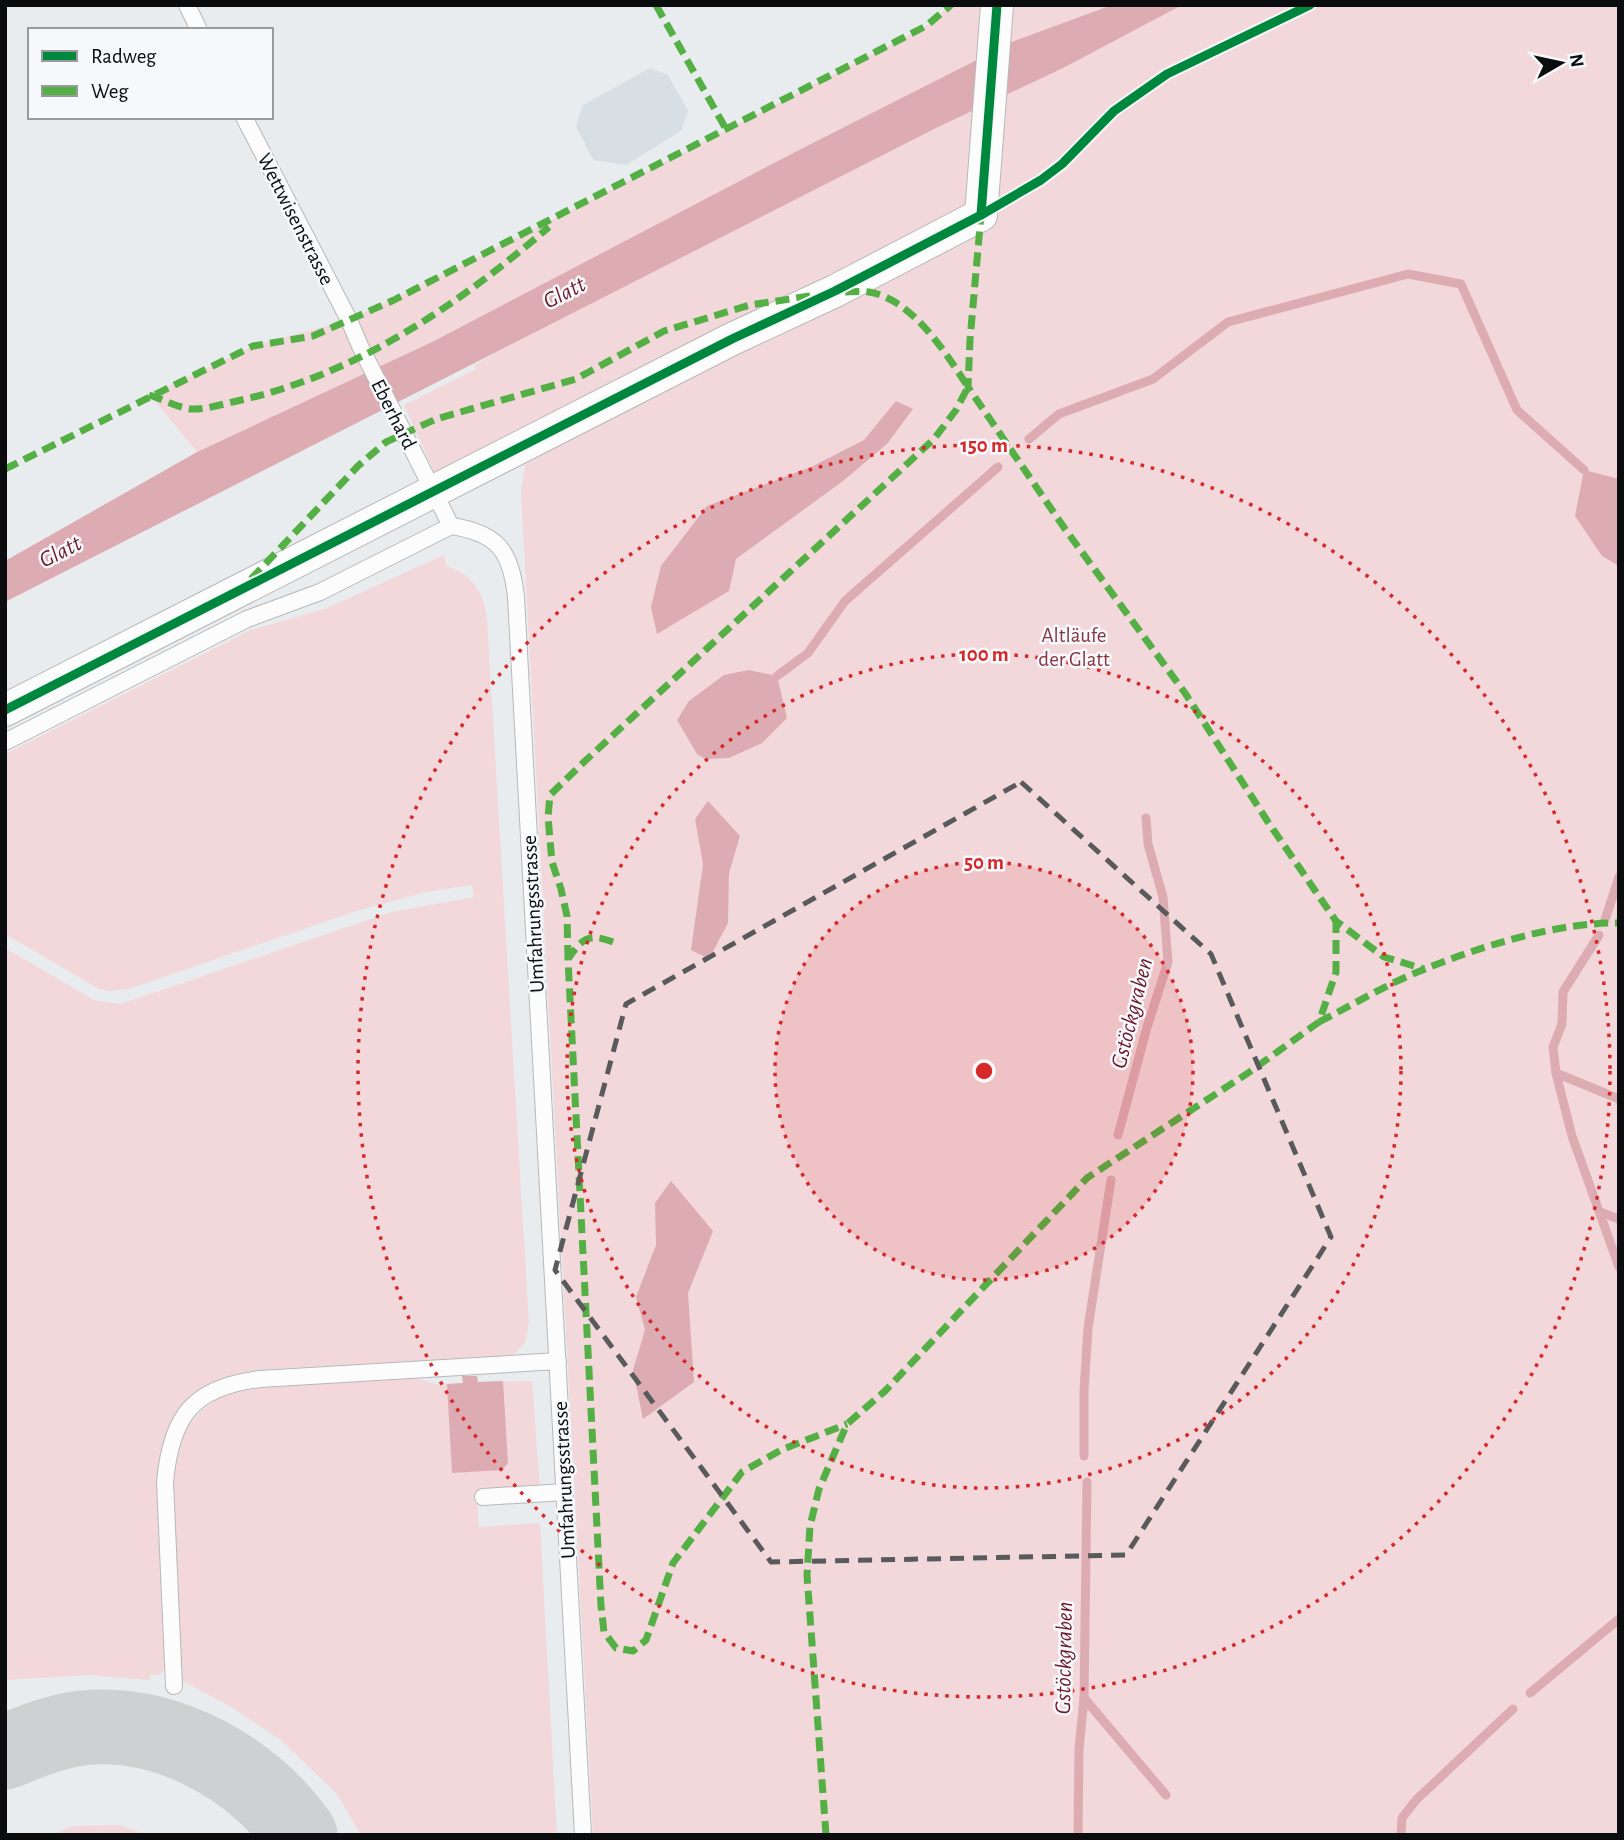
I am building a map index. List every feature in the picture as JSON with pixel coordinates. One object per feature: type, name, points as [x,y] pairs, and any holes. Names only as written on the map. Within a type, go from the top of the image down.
[{"type":"street","points":[[5,710],[432,487],[835,291],[981,215],[997,5]]},
{"type":"lane","points":[[187,5],[198,28]]},
{"type":"lane","name":"Wettwisenstrasse","points":[[245,119],[360,346]]},
{"type":"lane","name":"Eberhard","points":[[360,346],[451,526]]},
{"type":"lane","points":[[5,742],[247,620],[320,593],[451,526]]},
{"type":"lane","name":"Umfahrungsstrasse","points":[[451,526],[468,528],[497,542],[508,556],[513,572],[583,1835]]},
{"type":"lane","points":[[174,1686],[165,1482],[168,1453],[181,1419],[204,1395],[233,1382],[260,1379],[558,1361]]},
{"type":"lane","points":[[483,1497],[565,1492]]},
{"type":"highlighted area","points":[[1021,782],[1211,954],[1331,1237],[1126,1555],[771,1562],[555,1270],[626,1004]]},
{"type":"shaded area","points":[[650,68],[668,75],[688,111],[681,131],[626,165],[593,160],[576,126],[583,105]]},
{"type":"green space","points":[[951,5],[1112,5],[1014,41],[432,342],[197,452],[150,395],[253,346],[349,320],[566,213],[926,26]]},
{"type":"green space","name":"Altläufe der Glatt","points":[[1123,5],[1619,5],[1619,1835],[593,1835],[521,492],[527,451],[439,483],[404,405],[476,369],[474,365]]},
{"type":"green space","points":[[444,555],[446,566],[470,579],[480,592],[487,619],[529,1324],[525,1343],[511,1357],[270,1369],[240,1373],[218,1382],[164,1444],[158,1473],[166,1666],[160,1675],[150,1674],[150,1680],[89,1675],[5,1680],[5,948],[94,1000],[120,1004],[392,912],[474,897],[472,885],[426,892],[357,911],[128,989],[99,989],[5,934],[5,754],[251,630],[327,608]]},
{"type":"green space","points":[[412,1375],[438,1384],[463,1383],[462,1376],[477,1376],[478,1382],[532,1381],[540,1488],[476,1492],[479,1527],[540,1523],[557,1835],[361,1835],[336,1793],[281,1740],[233,1708],[181,1680],[171,1486],[177,1452],[189,1426],[209,1405],[238,1387]]},
{"type":"green space","points":[[119,1825],[148,1835],[50,1835],[73,1826]]},
{"type":"water","name":"Glatt","points":[[1112,5],[1182,5],[1065,67],[938,127],[5,602],[5,561],[197,452],[432,342],[1014,41]]},
{"type":"water","points":[[896,401],[913,409],[887,444],[843,481],[736,559],[729,591],[657,634],[651,607],[661,566],[707,506],[811,467],[864,440]]},
{"type":"water","points":[[1584,470],[1619,479],[1619,566],[1602,556],[1575,516]]},
{"type":"water","points":[[749,670],[777,676],[787,718],[762,743],[729,758],[705,759],[697,754],[677,720],[689,701],[724,675]]},
{"type":"water","points":[[708,801],[740,836],[729,873],[728,923],[709,959],[691,950],[703,864],[695,819]]},
{"type":"water","points":[[671,1181],[713,1231],[688,1293],[694,1382],[643,1419],[633,1370],[645,1330],[636,1297],[656,1245],[655,1203]]},
{"type":"water","points":[[462,1376],[477,1376],[478,1382],[503,1381],[508,1463],[502,1470],[452,1473],[447,1384],[463,1383]]},
{"type":"waterway","points":[[1029,439],[1059,414],[1153,379],[1228,322],[1408,274],[1461,284],[1517,410],[1584,470]]},
{"type":"waterway","points":[[777,676],[808,653],[845,601],[998,467]]},
{"type":"waterway","name":"Gstöckgraben","points":[[1118,1135],[1147,1027],[1168,962],[1163,897],[1148,844],[1146,818]]},
{"type":"waterway","points":[[1605,920],[1619,877]]},
{"type":"waterway","points":[[1599,935],[1563,992],[1562,1024],[1553,1047],[1556,1073],[1572,1136],[1619,1267]]},
{"type":"waterway","points":[[1556,1073],[1619,1099]]},
{"type":"waterway","name":"Gstöckgraben","points":[[1084,1456],[1088,1328],[1111,1180]]},
{"type":"waterway","points":[[1600,1212],[1619,1219]]},
{"type":"waterway","name":"Gstöckgraben","points":[[1078,1835],[1079,1749],[1084,1698],[1087,1482]]},
{"type":"waterway","points":[[1530,1693],[1619,1619]]},
{"type":"waterway","points":[[1084,1698],[1166,1795]]},
{"type":"waterway","points":[[1401,1835],[1402,1818],[1416,1800],[1513,1709]]},
{"type":"taxiway","points":[[5,1752],[72,1729],[114,1727],[145,1731],[175,1740],[233,1769],[281,1811],[300,1835]]},
{"type":"marked path","points":[[656,5],[726,129]]},
{"type":"marked path","points":[[5,469],[253,346],[313,336],[394,300],[926,26],[951,5]]},
{"type":"marked path","points":[[985,213],[981,215],[968,387],[1065,529],[1185,693],[1336,921],[1384,957],[1424,969]]},
{"type":"marked path","points":[[149,395],[185,408],[201,409],[281,389],[323,374],[404,334],[479,283],[549,227]]},
{"type":"marked path","points":[[568,959],[567,916],[552,862],[548,817],[550,795],[934,439],[956,410],[968,387],[926,329],[900,305],[869,292],[841,292]]},
{"type":"marked path","points":[[251,579],[358,466],[386,442],[436,419],[576,379],[664,331],[750,305],[810,296]]},
{"type":"marked path","points":[[826,1835],[807,1575],[810,1526],[819,1489],[847,1424],[885,1391],[1087,1178],[1248,1073],[1319,1022],[1336,972],[1336,921]]},
{"type":"marked path","points":[[1319,1022],[1398,981],[1470,952],[1546,931],[1619,923]]},
{"type":"marked path","points":[[613,942],[598,938],[587,939],[568,959],[601,1606],[604,1632],[616,1648],[633,1651],[646,1640],[673,1563],[742,1472],[781,1450],[847,1424]]},
{"type":"cycle path","points":[[981,215],[997,5]]},
{"type":"cycle path","points":[[5,710],[981,215],[1041,180],[1062,164],[1114,111],[1167,74],[1310,5]]}]
